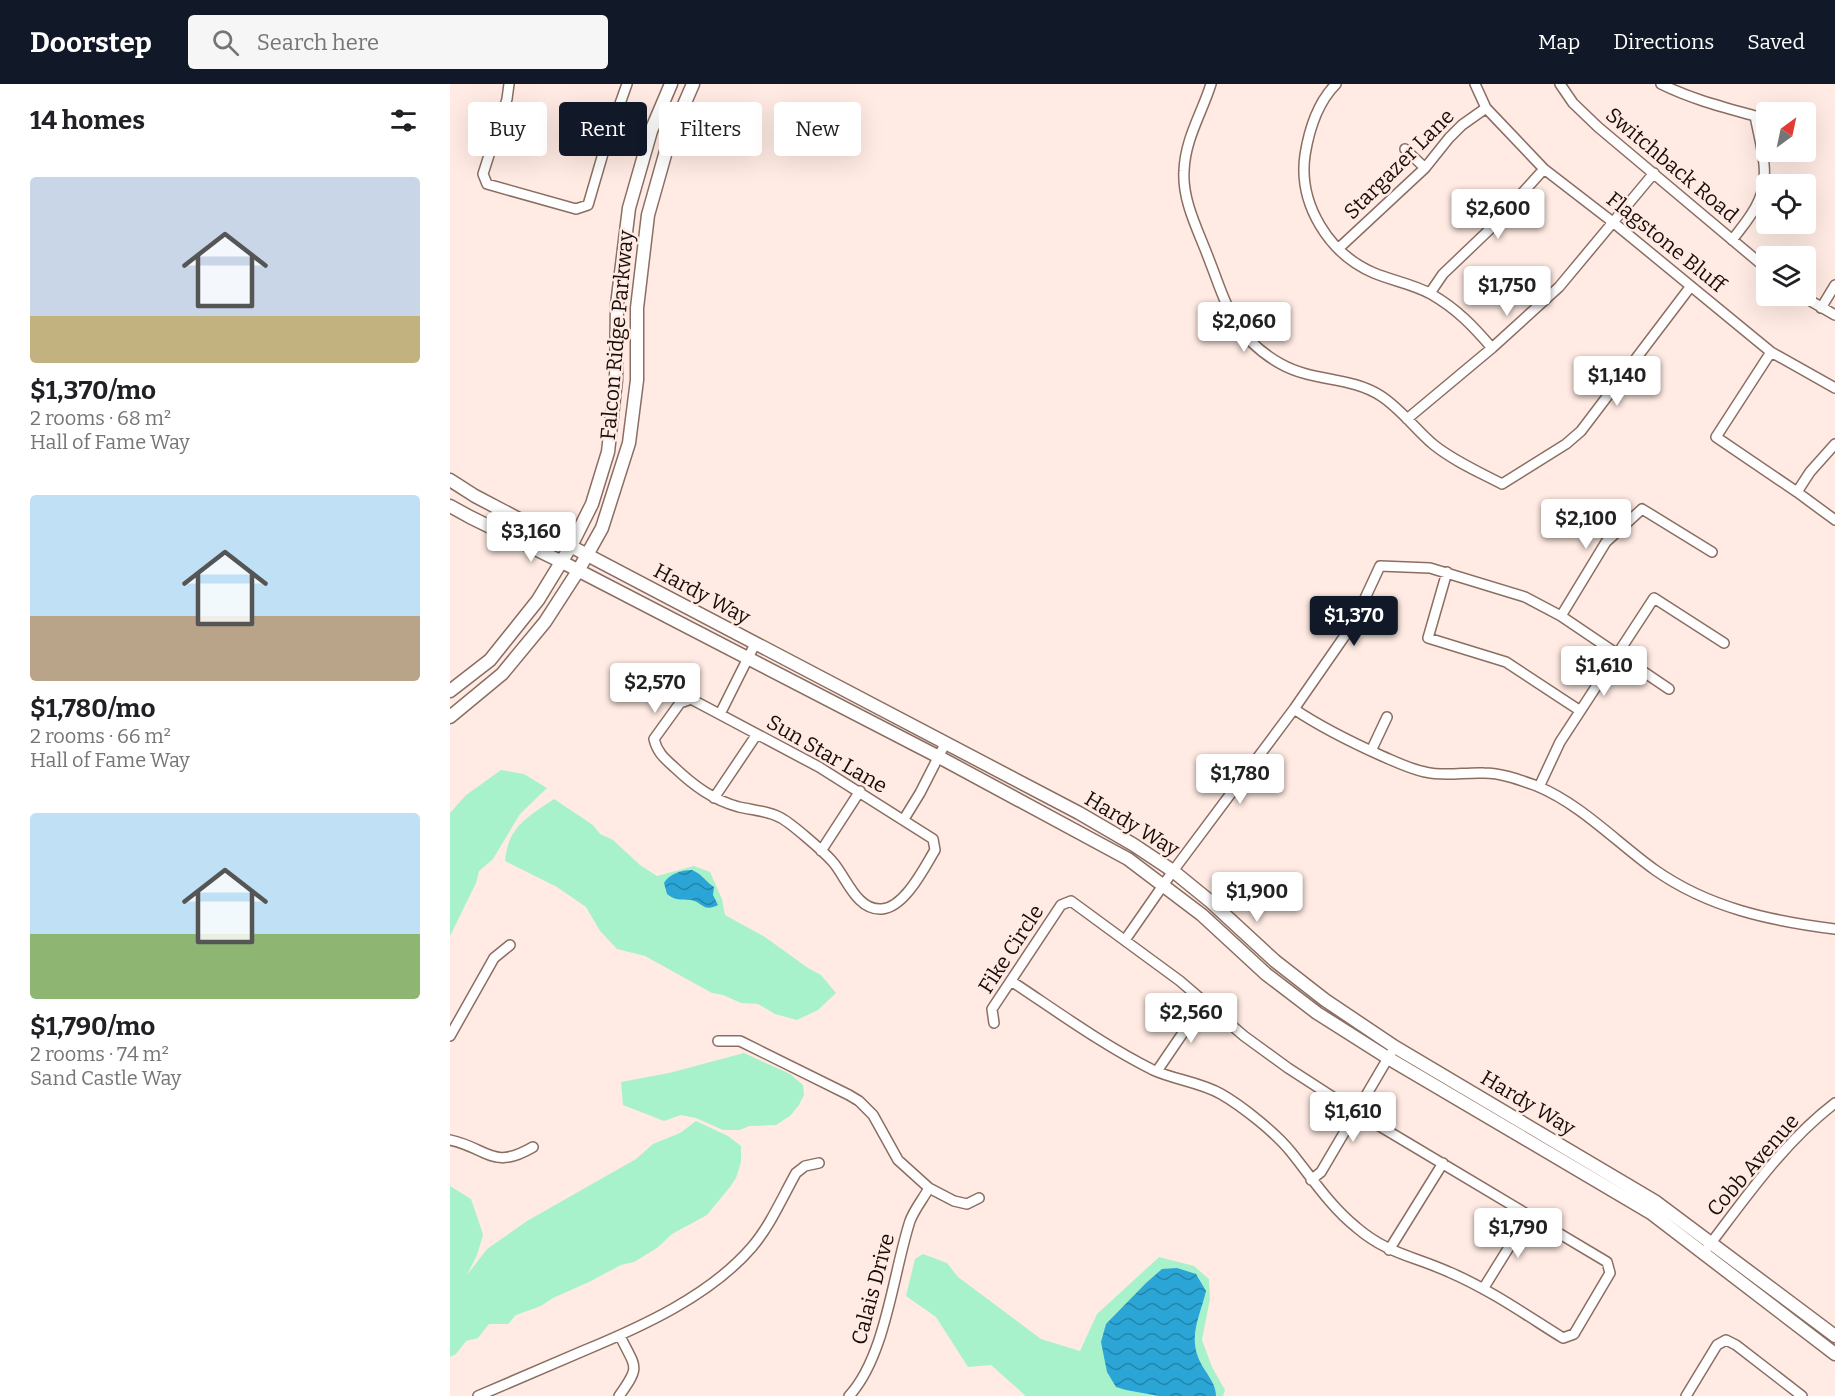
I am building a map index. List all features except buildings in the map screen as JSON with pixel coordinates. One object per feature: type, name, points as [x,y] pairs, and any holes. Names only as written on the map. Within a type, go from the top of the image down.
[{"type":"main road","name":"Falcon Ridge Parkway","points":[[450,691],[490,660],[538,600],[571,546],[592,504],[608,452],[616,380],[617,305],[629,208],[651,130],[671,84]]},
{"type":"main road","name":"Falcon Ridge Parkway","points":[[450,717],[502,674],[545,622],[602,528],[628,443],[637,380],[637,308],[648,215],[670,138],[693,84]]},
{"type":"main road","name":"Hardy Way","points":[[450,480],[475,496],[1079,813],[1134,845],[1173,871],[1284,968],[1325,1000],[1395,1047],[1656,1202],[1835,1336]]},
{"type":"main road","name":"Hardy Way","points":[[450,506],[939,757],[1128,859],[1202,915],[1266,974],[1317,1013],[1388,1058],[1651,1213],[1835,1354]]},
{"type":"street","points":[[509,84],[507,99],[483,174],[487,184],[576,209],[588,205],[607,140],[627,84]]},
{"type":"street","points":[[1211,84],[1188,144],[1184,171],[1187,199],[1225,301],[1248,338],[1282,365],[1320,378],[1363,386],[1382,396],[1435,445],[1502,484],[1566,444],[1581,431],[1691,286]]},
{"type":"street","points":[[1336,84],[1322,102],[1314,120],[1304,164],[1305,183],[1317,222],[1329,239],[1350,260],[1373,273],[1430,293],[1465,317],[1492,348]]},
{"type":"street","name":"Flagstone Bluff","points":[[1474,84],[1486,108],[1544,169],[1614,223],[1771,352],[1835,388]]},
{"type":"street","name":"Switchback Road","points":[[1560,84],[1574,103],[1598,127],[1756,260]]},
{"type":"street","points":[[1661,84],[1710,104],[1755,116],[1764,162],[1764,183],[1760,200],[1732,240]]},
{"type":"street","name":"Stargazer Lane","points":[[1339,248],[1425,168],[1462,125],[1486,108]]},
{"type":"street","points":[[1405,149],[1425,168]]},
{"type":"street","points":[[1430,293],[1443,274],[1489,230],[1544,169]]},
{"type":"street","points":[[1407,419],[1492,348],[1559,287],[1654,173]]},
{"type":"street","points":[[1821,308],[1835,285]]},
{"type":"street","points":[[1816,305],[1835,315]]},
{"type":"street","points":[[1771,352],[1716,437],[1835,520]]},
{"type":"street","points":[[1797,492],[1810,472],[1835,444]]},
{"type":"street","points":[[1561,616],[1606,542],[1642,509],[1712,552]]},
{"type":"street","points":[[1011,981],[1109,1047],[1157,1071],[1193,1082],[1221,1094],[1250,1114],[1289,1150],[1325,1198],[1356,1227],[1389,1250],[1450,1272],[1483,1289],[1563,1338],[1574,1334],[1610,1273],[1607,1262],[1356,1112],[1271,1055],[1180,981],[1125,940],[1173,871],[1294,709],[1353,624],[1380,566],[1430,568],[1525,597],[1561,616],[1669,689]]},
{"type":"street","points":[[1447,572],[1428,638],[1506,662],[1579,710]]},
{"type":"street","points":[[1539,787],[1560,742],[1579,710],[1654,598],[1724,643]]},
{"type":"street","points":[[720,714],[756,644]]},
{"type":"street","name":"Sun Star Lane","points":[[714,798],[694,786],[657,751],[654,739],[680,703],[691,699],[860,791],[933,839],[936,850],[902,901],[890,908],[880,909],[871,908],[860,900],[832,861],[821,851]]},
{"type":"street","points":[[1294,709],[1326,730],[1425,772],[1447,775],[1486,773],[1507,776],[1539,787],[1585,813],[1656,871],[1690,892],[1738,911],[1787,923],[1835,929]]},
{"type":"street","points":[[1371,751],[1387,717]]},
{"type":"street","points":[[757,734],[714,798],[737,807],[780,817],[821,851],[860,791]]},
{"type":"street","points":[[904,819],[945,744]]},
{"type":"street","name":"Fike Circle","points":[[994,1023],[992,1009],[1061,905],[1071,902],[1125,940]]},
{"type":"street","points":[[450,1036],[494,958],[510,945]]},
{"type":"street","points":[[1157,1071],[1204,1002]]},
{"type":"street","points":[[718,1041],[740,1041],[859,1101],[873,1115],[898,1160],[928,1188],[954,1201],[967,1204],[979,1198]]},
{"type":"street","points":[[1311,1180],[1321,1172],[1395,1047]]},
{"type":"street","name":"Cobb Avenue","points":[[1702,1253],[1768,1168],[1798,1135],[1835,1103]]},
{"type":"street","points":[[450,1140],[463,1143],[490,1157],[501,1159],[517,1156],[533,1147]]},
{"type":"street","points":[[478,1396],[621,1336],[668,1312],[725,1273],[750,1250],[761,1236],[796,1173],[805,1166],[819,1163]]},
{"type":"street","points":[[1389,1250],[1443,1163]]},
{"type":"street","name":"Calais Drive","points":[[851,1396],[875,1355],[911,1218],[928,1188]]},
{"type":"street","points":[[1483,1289],[1529,1215]]},
{"type":"street","points":[[619,1396],[633,1376],[635,1367],[621,1336]]},
{"type":"street","points":[[1686,1396],[1717,1345],[1726,1340],[1736,1345],[1797,1395]]},
{"type":"green space","points":[[501,770],[524,774],[547,788],[520,814],[493,859],[479,871],[476,883],[450,936],[450,813],[466,795]]},
{"type":"green space","points":[[554,799],[593,825],[600,834],[613,840],[640,865],[657,876],[694,866],[710,872],[722,899],[725,915],[765,937],[821,975],[836,993],[818,1010],[797,1020],[775,1014],[758,1004],[741,1003],[712,993],[645,956],[617,949],[600,931],[586,907],[557,887],[505,861],[510,839],[515,831],[528,817]]},
{"type":"green space","points":[[744,1053],[790,1074],[803,1085],[804,1095],[799,1105],[790,1116],[776,1125],[723,1130],[696,1118],[681,1115],[664,1121],[623,1105],[621,1082],[669,1073]]},
{"type":"green space","points":[[696,1121],[728,1136],[741,1146],[741,1162],[736,1178],[707,1215],[672,1234],[657,1248],[634,1262],[621,1265],[541,1306],[516,1315],[508,1324],[489,1324],[478,1338],[466,1341],[456,1354],[450,1357],[450,1186],[471,1199],[483,1235],[477,1255],[467,1275],[487,1249],[527,1221],[636,1159],[653,1144],[680,1133]]},
{"type":"green space","points":[[923,1254],[947,1263],[958,1277],[1041,1339],[1080,1351],[1097,1314],[1159,1257],[1194,1266],[1209,1279],[1210,1299],[1202,1340],[1212,1367],[1225,1390],[1223,1396],[1026,1396],[991,1365],[968,1367],[936,1317],[906,1296],[915,1259]]},
{"type":"water","points":[[692,870],[714,887],[713,895],[718,905],[709,908],[694,901],[676,899],[667,894],[664,883],[669,877]]},
{"type":"water","points":[[1177,1268],[1196,1274],[1206,1291],[1195,1340],[1198,1357],[1212,1381],[1216,1396],[1159,1396],[1126,1390],[1116,1387],[1107,1372],[1101,1342],[1106,1324],[1162,1269]]}]
